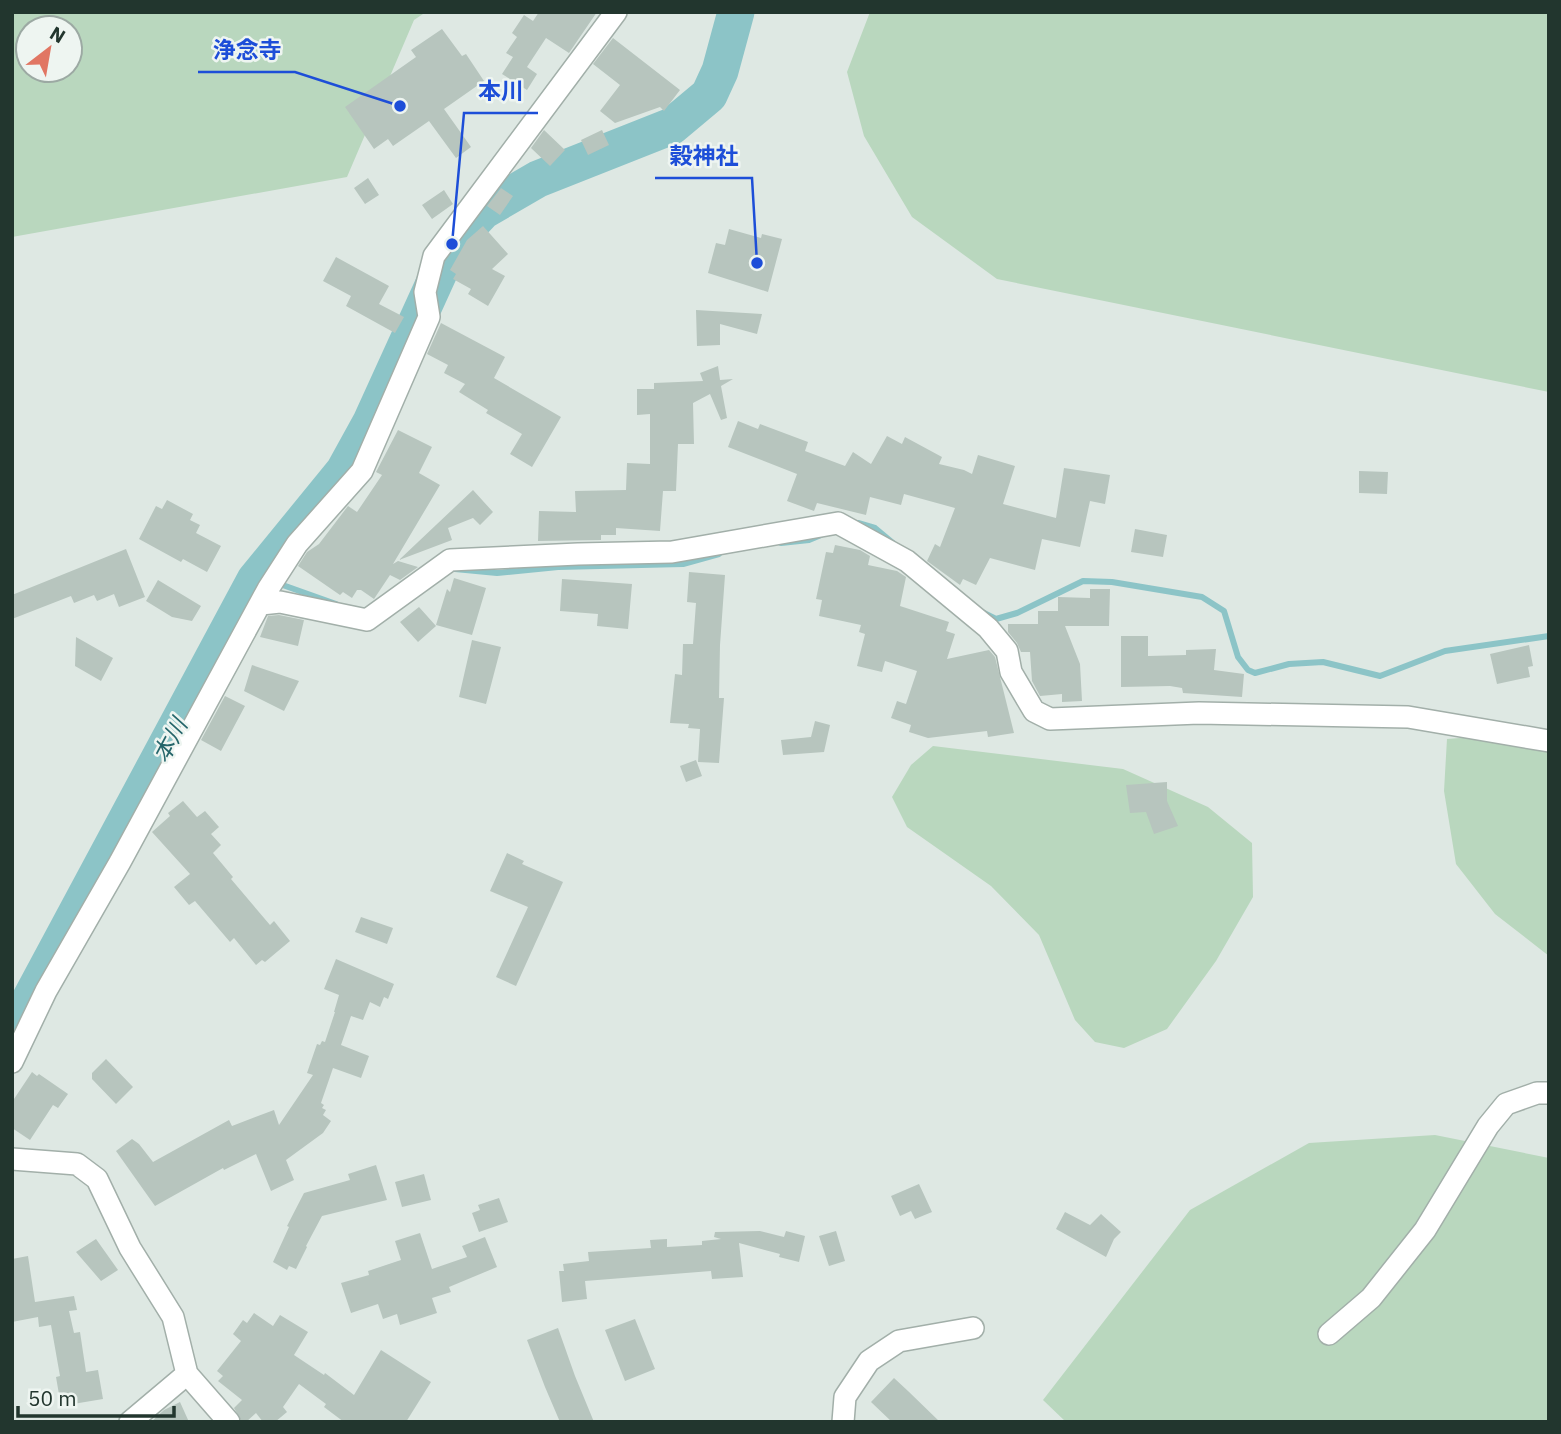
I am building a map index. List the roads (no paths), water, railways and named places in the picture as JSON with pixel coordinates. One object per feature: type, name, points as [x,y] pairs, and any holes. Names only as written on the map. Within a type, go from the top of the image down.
[{"type":"street","points":[[12,1062],[46,991],[120,862],[268,590],[297,544],[362,471],[429,317],[425,292],[434,256],[616,12]]},
{"type":"street","points":[[268,590],[280,602],[367,621],[450,560],[672,552],[847,528],[907,561],[988,628],[1007,651],[1012,672],[1034,711],[1049,719],[1199,713],[1408,717],[1549,741]]},
{"type":"street","points":[[1329,1334],[1371,1298],[1425,1230],[1488,1126],[1506,1104],[1537,1093],[1549,1093]]},
{"type":"street","points":[[12,1159],[77,1164],[97,1179],[130,1248],[173,1317],[187,1374],[229,1422]]},
{"type":"street","points":[[843,1422],[845,1397],[869,1361],[899,1341],[972,1328]]},
{"type":"street","points":[[130,1422],[187,1374]]},
{"type":"waterway","name":"本川","points":[[12,1033],[255,580],[344,471],[371,422],[452,244],[483,211],[538,179],[672,126],[709,95],[720,71],[736,12]]},
{"type":"waterway","points":[[858,523],[875,528],[893,543]]},
{"type":"waterway","points":[[781,543],[809,540],[821,535]]},
{"type":"waterway","points":[[455,569],[497,573],[558,567],[683,564],[719,554]]},
{"type":"waterway","points":[[982,612],[996,619],[1017,613],[1083,581],[1112,582],[1202,597],[1224,611],[1238,657],[1248,670],[1255,673],[1289,664],[1323,662],[1380,676],[1445,651],[1549,636]]},
{"type":"waterway","points":[[277,583],[336,604]]},
{"type":"place","name":"浄念寺","points":[[400,106]]},
{"type":"place","name":"本川","points":[[452,244]]},
{"type":"place","name":"穀神社","points":[[757,263]]}]
